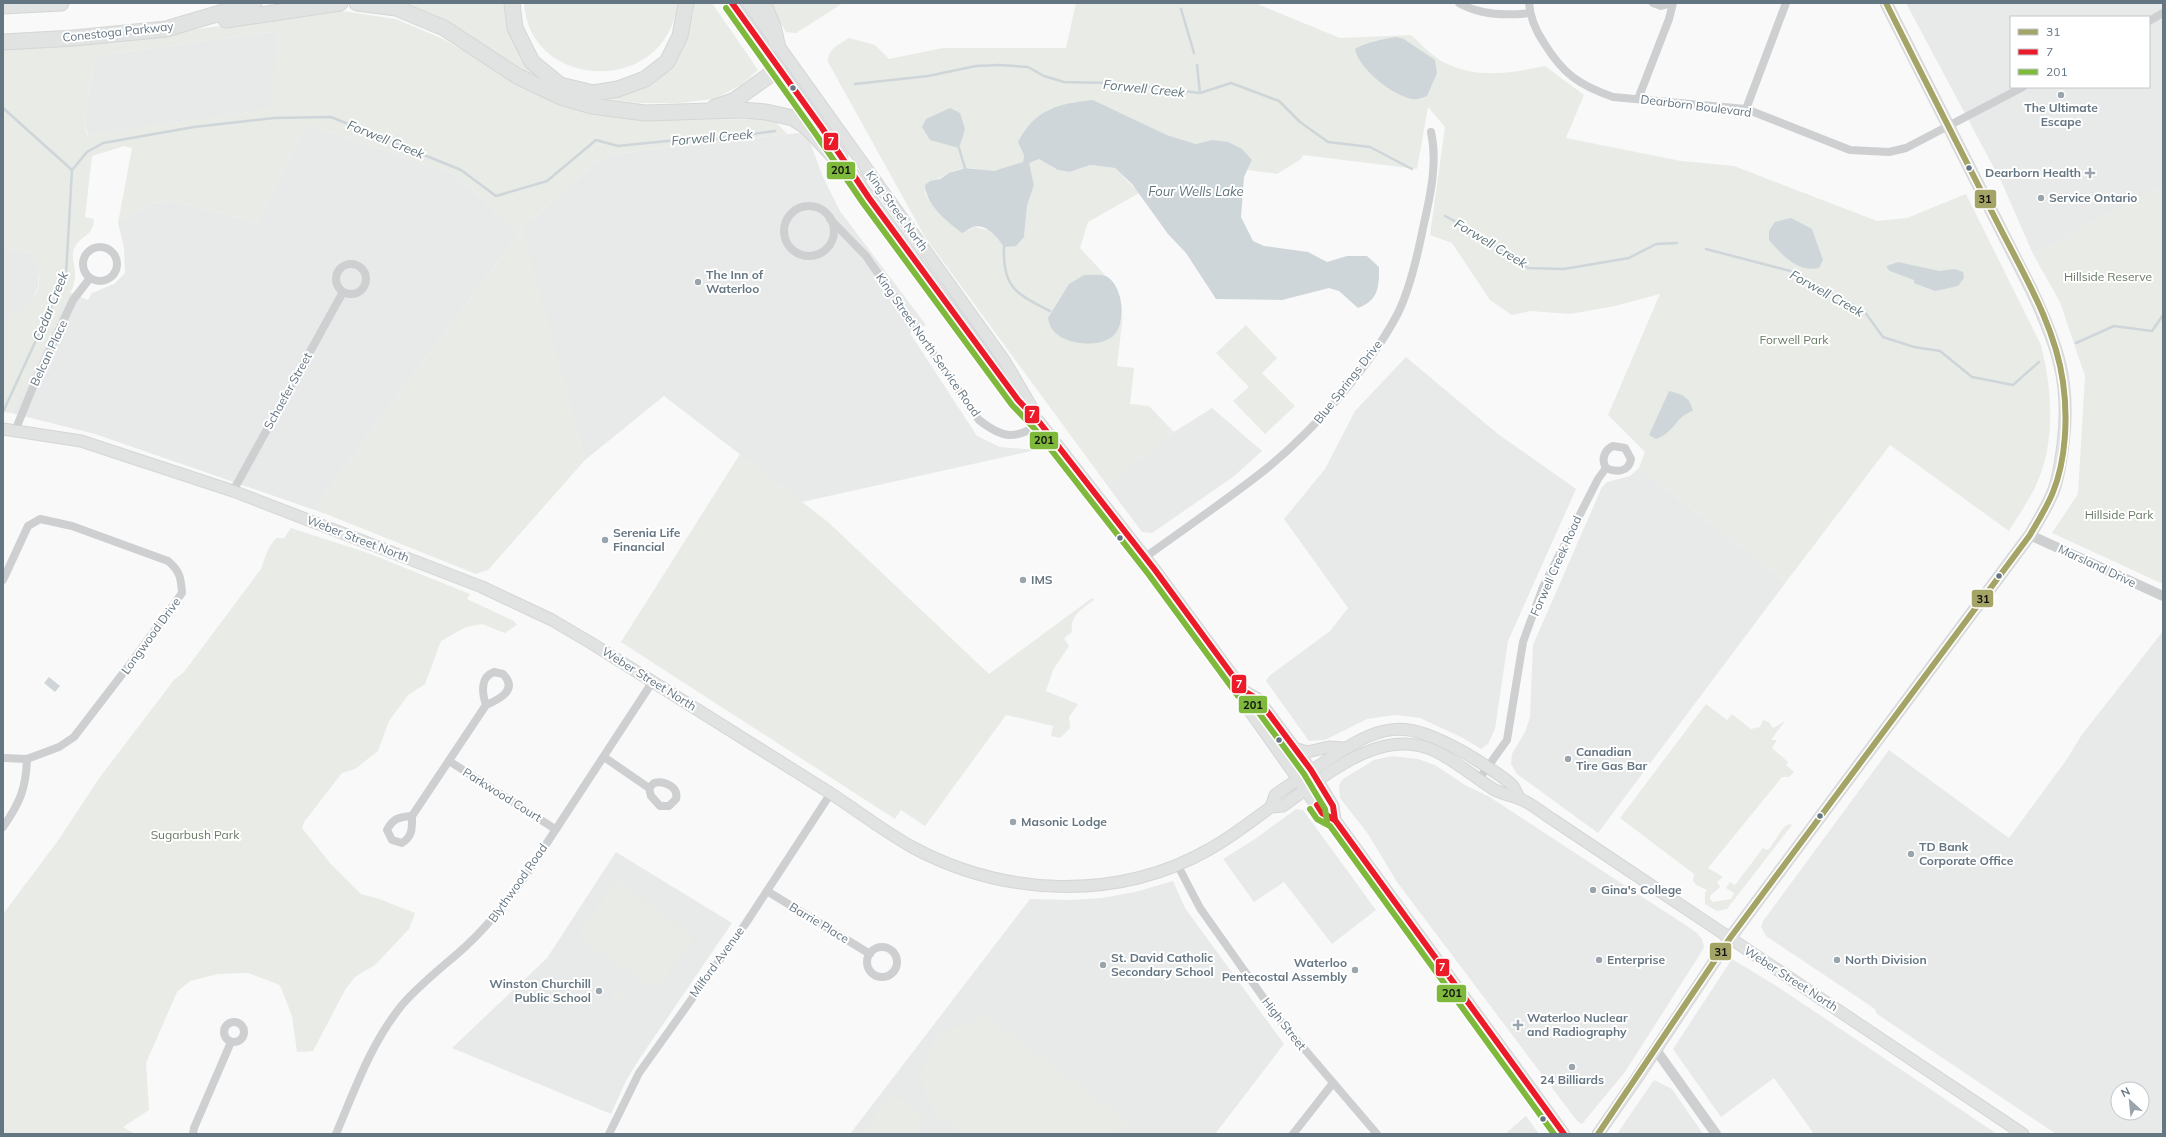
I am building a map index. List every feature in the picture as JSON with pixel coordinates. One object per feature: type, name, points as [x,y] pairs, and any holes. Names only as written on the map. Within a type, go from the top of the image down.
[{"type":"highway","points":[[3,6],[61,3]]},
{"type":"highway","name":"Conestoga Parkway","points":[[3,42],[166,29],[254,3]]},
{"type":"highway","points":[[166,29],[340,3]]},
{"type":"highway","points":[[357,3],[396,8],[444,28],[517,76],[561,97],[592,106],[621,111],[687,112],[742,110],[766,112],[792,118],[807,127],[858,182]]},
{"type":"highway","points":[[512,3],[515,28],[532,62],[560,85],[593,93],[618,89],[645,79],[667,62],[680,36],[686,3]]},
{"type":"highway","points":[[762,3],[773,26],[777,44]]},
{"type":"highway","points":[[687,112],[717,107],[735,100],[778,69]]},
{"type":"main road","name":"King Street North","points":[[732,3],[778,69],[822,128],[858,182],[1018,400],[1040,423],[1244,691],[1258,699],[1311,770],[1333,806],[1335,820]]},
{"type":"main road","name":"King Street North","points":[[748,3],[1004,360],[1024,391],[1040,423]]},
{"type":"main road","points":[[1598,1134],[1730,938],[2030,535],[2054,491],[2062,458],[2066,418],[2065,388],[2059,356],[2049,328],[2031,289],[1947,127],[1886,3]]},
{"type":"main road","name":"Weber Street North","points":[[3,430],[81,441],[233,491],[489,590],[552,620],[653,681],[912,847],[958,868],[1010,882],[1052,886],[1092,886],[1125,881],[1177,864],[1213,847],[1271,807],[1283,806],[1364,753],[1382,747],[1402,743],[1419,746],[1437,752],[1505,796],[1519,798],[2023,1134]]},
{"type":"main road","name":"King Street North","points":[[1244,691],[1247,707],[1322,812],[1335,820],[1564,1134]]},
{"type":"main road","name":"Weber Street North","points":[[1271,807],[1275,795],[1299,778],[1345,748],[1363,738],[1382,731],[1410,730],[1435,737],[1488,768],[1512,785],[1519,798]]},
{"type":"main road","points":[[1294,748],[1307,752],[1329,747],[1345,748]]},
{"type":"street","points":[[1459,3],[1471,10],[1509,16],[1530,13]]},
{"type":"street","name":"Dearborn Boulevard","points":[[1529,3],[1530,13],[1540,37],[1555,62],[1566,74],[1578,82],[1601,93],[1613,97],[1746,109],[1850,150],[1870,153],[1889,152],[1906,148],[2021,88]]},
{"type":"street","points":[[1638,99],[1669,19],[1672,3],[1661,6],[1654,3]]},
{"type":"street","points":[[1746,109],[1786,3]]},
{"type":"street","points":[[2150,20],[2163,13]]},
{"type":"street","name":"Blue Springs Drive","points":[[1144,558],[1266,469],[1296,443],[1314,425],[1372,354],[1398,314],[1417,256],[1431,190],[1434,147],[1431,132]]},
{"type":"street","name":"King Street North Service Road","points":[[830,218],[833,227],[833,235],[826,249],[810,256],[802,256],[789,247],[784,231],[789,217],[795,210],[803,207],[814,207],[822,210],[830,218],[866,256],[979,420],[994,431],[1007,436],[1022,434],[1040,423]]},
{"type":"street","points":[[97,247],[111,250],[116,258],[115,272],[104,281],[90,278],[84,270],[83,265],[83,260],[88,251],[97,247]]},
{"type":"street","name":"Belcan Place","points":[[15,431],[34,384],[74,300],[90,278]]},
{"type":"street","name":"Schaefer Street","points":[[233,491],[344,292]]},
{"type":"street","name":"Forwell Creek Road","points":[[1479,779],[1507,740],[1523,642],[1543,588],[1595,484],[1606,468]]},
{"type":"street","name":"Longwood Drive","points":[[3,580],[28,526],[40,519],[72,526],[168,561],[181,576],[182,593],[74,737],[59,747],[27,759],[3,758]]},
{"type":"street","name":"Marsland Drive","points":[[2030,535],[2163,596]]},
{"type":"street","name":"Blythwood Road","points":[[336,1134],[368,1057],[388,1024],[417,988],[465,948],[502,909],[653,681]]},
{"type":"street","name":"Parkwood Court","points":[[412,816],[450,762],[486,704]]},
{"type":"street","points":[[604,757],[648,788]]},
{"type":"street","points":[[3,827],[17,808],[25,788],[27,759]]},
{"type":"street","name":"Parkwood Court","points":[[450,762],[555,829]]},
{"type":"street","name":"Milford Avenue","points":[[609,1134],[639,1072],[767,892],[831,794]]},
{"type":"street","name":"High Street","points":[[1177,864],[1200,908],[1277,1017],[1377,1134]]},
{"type":"street","name":"Barrie Place","points":[[767,892],[870,954]]},
{"type":"street","points":[[193,1134],[194,1128],[231,1042]]},
{"type":"street","points":[[1656,1050],[1716,1134]]},
{"type":"street","points":[[1293,1134],[1333,1083]]},
{"type":"shaded area","points":[[1906,3],[2163,3],[2163,186],[2033,254],[2002,183]]},
{"type":"shaded area","points":[[278,31],[271,109],[88,135],[84,122],[95,56]]},
{"type":"shaded area","points":[[306,124],[454,174],[519,233],[317,504],[326,514],[95,434],[11,413],[69,292],[88,300],[92,293],[114,284],[125,273],[124,248],[118,223],[152,203],[175,201],[258,223]]},
{"type":"shaded area","points":[[806,132],[823,177],[840,211],[926,325],[910,333],[977,436],[1000,447],[1036,450],[802,502],[664,396],[585,460],[522,228],[605,155]]},
{"type":"shaded area","points":[[3,249],[31,252],[39,268],[38,286],[33,298],[24,308],[8,316],[8,361],[3,360]]},
{"type":"shaded area","points":[[1406,357],[1498,434],[1576,489],[1508,641],[1495,729],[1488,744],[1481,749],[1463,738],[1420,718],[1395,715],[1367,719],[1325,740],[1309,741],[1266,681],[1269,676],[1330,631],[1348,608],[1284,519],[1325,469],[1355,411]]},
{"type":"shaded area","points":[[1212,408],[1262,451],[1233,477],[1152,533],[1142,532],[1107,485],[1174,432]]},
{"type":"shaded area","points":[[1639,468],[1786,582],[1598,833],[1517,774],[1511,764],[1512,754],[1525,732],[1530,717],[1533,645],[1602,487],[1607,482],[1630,476]]},
{"type":"shaded area","points":[[2163,631],[2163,1134],[2056,1134],[1877,1014],[1875,1009],[1766,936],[1761,927],[1763,921],[1889,750],[2009,838],[2067,759],[2081,736]]},
{"type":"shaded area","points":[[1392,756],[1418,759],[1435,765],[1465,785],[1488,796],[1696,932],[1702,939],[1704,947],[1625,1072],[1582,1124],[1577,1121],[1397,882],[1368,834],[1340,798],[1339,785],[1343,779],[1374,760]]},
{"type":"shaded area","points":[[1296,809],[1303,810],[1376,910],[1332,944],[1284,882],[1254,902],[1223,859],[1255,839]]},
{"type":"shaded area","name":"Winston Churchill Public School","points":[[616,852],[732,923],[638,1061],[626,1081],[611,1114],[452,1048],[547,958]]},
{"type":"shaded area","name":"St. David Catholic Secondary School","points":[[1173,881],[1185,908],[1284,1044],[1215,1134],[850,1134],[1030,899],[1070,900],[1102,898],[1135,892]]},
{"type":"shaded area","points":[[1732,959],[1778,987],[1997,1134],[1814,1134],[1774,1078],[1721,1117],[1673,1049]]},
{"type":"shaded area","points":[[1654,1080],[1672,1089],[1703,1134],[1617,1134]]},
{"type":"shaded area","points":[[1526,1116],[1539,1134],[1505,1134]]},
{"type":"green space","points":[[388,3],[507,3],[551,87],[517,67]]},
{"type":"green space","points":[[524,3],[677,3],[668,33],[650,55],[626,67],[599,71],[572,67],[549,54],[532,32]]},
{"type":"green space","points":[[692,3],[712,3],[758,70],[741,85],[714,99],[679,103],[640,103],[589,97],[673,62],[693,14]]},
{"type":"green space","points":[[769,3],[843,3],[796,33],[786,32]]},
{"type":"green space","name":"Forwell Park","points":[[1076,3],[1255,3],[1340,38],[1411,35],[1427,50],[1445,63],[1470,71],[1495,73],[1520,71],[1545,66],[1584,95],[1566,138],[1681,161],[1734,166],[1877,221],[1907,218],[1966,194],[2041,345],[2050,397],[2050,432],[2043,466],[2037,483],[2009,531],[1890,445],[1786,582],[1639,468],[1645,452],[1608,415],[1660,294],[1615,306],[1570,314],[1530,311],[1512,315],[1490,300],[1452,243],[1430,235],[1445,127],[1428,107],[1417,169],[1303,155],[1301,159],[1277,174],[1248,170],[1252,160],[1212,140],[1196,144],[1167,135],[1093,100],[1024,155],[1023,162],[996,171],[968,168],[960,169],[930,181],[925,193],[933,206],[943,216],[955,224],[968,231],[974,227],[988,230],[999,238],[1024,237],[1027,206],[1034,185],[1028,163],[1039,159],[1058,170],[1070,172],[1090,165],[1115,168],[1139,193],[1088,222],[1080,248],[1105,275],[1084,275],[1120,324],[1123,314],[1117,366],[1134,368],[1130,404],[1149,406],[1174,432],[1107,485],[925,237],[828,62],[828,57],[832,50],[849,38],[875,45],[889,59],[943,48],[1066,48]],"holes":[[[1404,39],[1419,49],[1370,41]]]},
{"type":"green space","points":[[336,10],[396,19],[443,39],[538,94],[583,112],[638,120],[773,119],[787,134],[605,155],[523,227],[585,460],[488,570],[476,574],[326,514],[317,504],[519,233],[454,174],[306,124],[258,223],[175,201],[152,203],[118,223],[132,148],[124,146],[92,156],[85,217],[94,219],[91,230],[77,244],[73,252],[75,280],[73,287],[11,413],[3,412],[3,360],[8,361],[8,316],[27,304],[33,297],[39,282],[39,273],[31,252],[3,249],[3,50],[97,43]],"holes":[[[278,31],[270,109],[87,135],[84,122],[95,56]]]},
{"type":"green space","name":"Hillside Reserve","points":[[2163,186],[2163,584],[2052,533],[2078,494],[2085,376],[2060,302],[2033,254]]},
{"type":"green space","points":[[1246,325],[1277,358],[1262,373],[1295,406],[1265,434],[1233,401],[1249,387],[1216,353]]},
{"type":"green space","points":[[740,454],[828,522],[989,674],[1092,598],[1094,600],[1081,610],[1075,617],[1072,632],[1064,638],[1069,646],[1053,670],[1046,691],[1078,704],[1069,717],[1070,728],[1060,738],[1051,736],[1053,726],[1006,715],[925,826],[901,810],[895,819],[621,642]]},
{"type":"green space","name":"Sugarbush Park","points":[[291,528],[368,553],[470,594],[467,599],[514,621],[517,625],[505,633],[482,624],[466,627],[441,641],[425,684],[408,695],[389,721],[378,751],[355,769],[342,773],[304,822],[302,828],[330,863],[361,894],[379,899],[415,913],[409,929],[375,965],[355,977],[345,990],[313,1051],[297,1052],[292,1016],[280,985],[248,973],[218,974],[190,981],[177,992],[146,1063],[149,1110],[123,1127],[135,1134],[3,1134],[3,914],[57,842],[100,777],[174,680],[184,672],[261,569],[268,549],[276,538],[284,538]]},
{"type":"green space","points":[[1706,704],[1727,720],[1732,714],[1751,729],[1760,727],[1763,720],[1769,722],[1773,728],[1785,721],[1771,740],[1777,740],[1772,748],[1788,762],[1786,765],[1794,772],[1789,777],[1782,777],[1708,868],[1723,877],[1717,882],[1720,887],[1710,896],[1710,899],[1713,902],[1731,899],[1734,893],[1726,888],[1730,882],[1735,885],[1763,848],[1767,850],[1770,848],[1783,828],[1789,824],[1792,825],[1727,909],[1717,911],[1705,904],[1705,893],[1707,890],[1696,885],[1693,881],[1694,874],[1620,818]]},
{"type":"green space","points":[[616,879],[694,938],[656,990],[577,937]]},
{"type":"green space","points":[[616,989],[620,989],[624,995],[620,1001],[616,1001],[612,997],[612,993]]},
{"type":"green space","points":[[981,1011],[1129,1122],[1123,1130],[1116,1125],[1118,1134],[963,1134],[934,1112],[923,1089],[921,1073],[931,1046],[940,1035],[954,1027],[965,1023],[980,1021],[976,1018]]},
{"type":"green space","points":[[892,1093],[927,1118],[916,1134],[862,1134]]},
{"type":"water","points":[[1396,37],[1404,39],[1435,60],[1437,73],[1427,96],[1419,99],[1404,97],[1386,87],[1370,73],[1358,57],[1355,49],[1360,46],[1375,41]]},
{"type":"water","name":"Four Wells Lake","points":[[1093,100],[1167,135],[1196,144],[1212,140],[1228,142],[1242,149],[1252,160],[1244,177],[1241,217],[1253,241],[1264,246],[1308,252],[1327,262],[1347,256],[1367,256],[1379,267],[1378,287],[1374,297],[1365,305],[1358,308],[1339,291],[1329,288],[1282,300],[1216,299],[1186,253],[1168,234],[1132,184],[1115,168],[1090,165],[1070,172],[1058,170],[1039,159],[1029,163],[1034,185],[1027,206],[1024,237],[1016,246],[1004,247],[991,232],[978,226],[962,233],[938,212],[929,200],[925,185],[930,181],[940,179],[949,173],[965,168],[994,171],[1023,162],[1024,155],[1018,142],[1032,122],[1040,115],[1058,106]]},
{"type":"water","points":[[950,108],[960,113],[965,129],[959,148],[930,140],[922,127],[926,119]]},
{"type":"water","points":[[1791,218],[1812,229],[1823,260],[1819,268],[1811,269],[1797,265],[1779,251],[1769,240],[1769,231],[1775,222]]},
{"type":"water","points":[[1898,262],[1939,271],[1955,269],[1963,272],[1964,278],[1958,286],[1935,291],[1914,283],[1914,280],[1890,271],[1887,268],[1887,266]]},
{"type":"water","points":[[1084,275],[1106,276],[1112,281],[1120,296],[1122,314],[1117,331],[1112,337],[1098,343],[1080,343],[1064,339],[1052,329],[1048,318],[1069,284]]},
{"type":"water","points":[[1669,391],[1678,393],[1688,399],[1693,411],[1687,413],[1667,433],[1656,439],[1649,435]]},
{"type":"water","points":[[49,677],[60,686],[55,692],[44,683]]},
{"type":"waterway","points":[[1181,9],[1194,53]]},
{"type":"waterway","name":"Forwell Creek","points":[[855,84],[928,76],[976,66],[1000,65],[1028,67],[1044,76],[1064,82],[1112,83],[1200,93],[1231,83],[1279,101],[1300,122],[1328,142],[1370,147],[1412,169]]},
{"type":"waterway","points":[[1197,65],[1200,93]]},
{"type":"waterway","name":"Forwell Creek","points":[[3,108],[72,170]]},
{"type":"waterway","name":"Forwell Creek","points":[[72,170],[87,152],[103,143],[194,127],[274,118],[331,117],[461,170],[496,196],[547,181],[596,140],[618,146],[667,141],[707,140],[775,131]]},
{"type":"waterway","points":[[959,148],[965,168]]},
{"type":"waterway","name":"Cedar Creek","points":[[3,412],[66,275],[72,170]]},
{"type":"waterway","name":"Forwell Creek","points":[[1445,216],[1471,230],[1528,268],[1564,269],[1629,258],[1656,244],[1677,243]]},
{"type":"waterway","points":[[1004,247],[1006,272],[1009,281],[1014,288],[1029,300],[1050,311]]},
{"type":"waterway","name":"Forwell Creek","points":[[1706,249],[1794,272],[1864,311],[1883,337],[1914,347],[1940,351],[1972,377],[2013,385],[2039,362]]},
{"type":"waterway","name":"Forwell Creek","points":[[2076,343],[2114,326],[2152,331],[2163,315]]},
{"type":"transit line","name":"7","points":[[732,3],[822,128],[869,198],[1018,400],[1040,423],[1155,570],[1244,691],[1258,699],[1311,770],[1333,806],[1335,820]]},
{"type":"transit line","name":"31","points":[[1598,1134],[1730,938],[2030,535],[2053,492],[2061,466],[2065,438],[2065,395],[2059,360],[2053,339],[2026,277],[1886,3]]},
{"type":"transit line","name":"201","points":[[726,8],[863,203],[1012,405],[1034,428],[1149,575],[1238,696],[1253,705],[1304,774],[1325,809],[1327,821]]},
{"type":"transit line","name":"7","points":[[1317,805],[1322,813],[1335,820],[1564,1134]]},
{"type":"transit line","name":"201","points":[[1310,809],[1317,819],[1330,826],[1554,1134]]},
{"type":"place","name":"The Ultimate Escape","points":[[2061,95]]},
{"type":"place","name":"Dearborn Health","points":[[2090,173]]},
{"type":"place","name":"Service Ontario","points":[[2041,198]]},
{"type":"place","name":"The Inn of Waterloo","points":[[698,282]]},
{"type":"place","name":"Serenia Life Financial","points":[[605,540]]},
{"type":"place","name":"IMS","points":[[1023,580]]},
{"type":"place","name":"Canadian Tire Gas Bar","points":[[1568,759]]},
{"type":"place","name":"Masonic Lodge","points":[[1013,822]]},
{"type":"place","name":"TD Bank Corporate Office","points":[[1911,854]]},
{"type":"place","name":"Gina's College","points":[[1593,890]]},
{"type":"place","name":"Enterprise","points":[[1599,960]]},
{"type":"place","name":"North Division","points":[[1837,960]]},
{"type":"place","name":"St. David Catholic Secondary School","points":[[1103,965]]},
{"type":"place","name":"Waterloo Pentecostal Assembly","points":[[1355,970]]},
{"type":"place","name":"Winston Churchill Public School","points":[[599,991]]},
{"type":"place","name":"Waterloo Nuclear and Radiography","points":[[1518,1025]]},
{"type":"place","name":"24 Billiards","points":[[1572,1067]]},
{"type":"park label","name":"Hillside Park","points":[[2119,515]]}]
